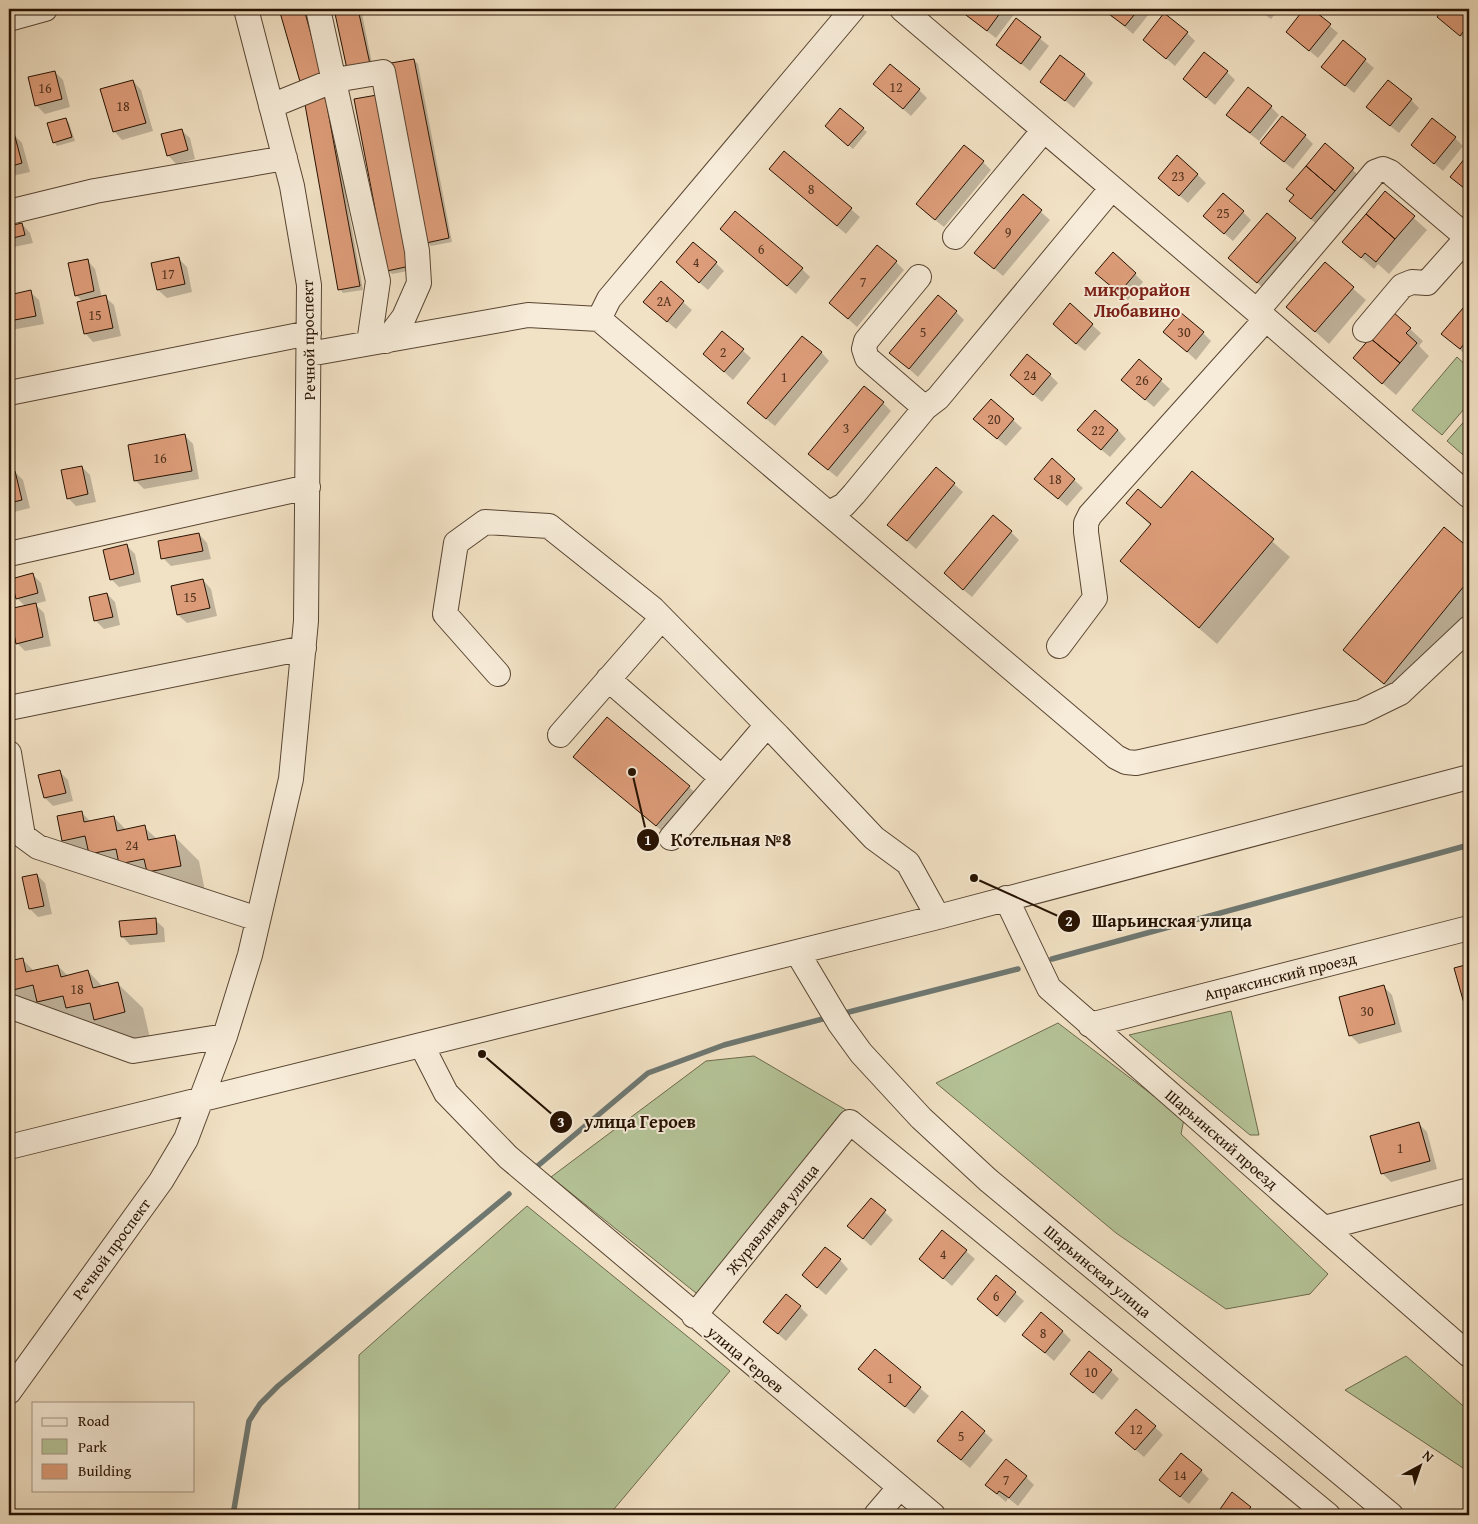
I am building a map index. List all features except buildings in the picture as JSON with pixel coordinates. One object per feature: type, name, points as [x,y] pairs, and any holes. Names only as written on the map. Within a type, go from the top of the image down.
[{"type":"street","points":[[9,19],[45,9]]},
{"type":"street","name":"Речной проспект","points":[[9,1392],[161,1181],[186,1139],[225,1036],[250,955],[290,778],[306,621],[309,285],[285,158],[246,9]]},
{"type":"street","points":[[318,9],[378,281],[378,342]]},
{"type":"street","points":[[599,319],[609,300],[852,9]]},
{"type":"street","points":[[902,9],[1261,315],[1469,496]]},
{"type":"street","points":[[271,106],[335,80],[383,72],[417,251],[419,283],[404,317],[378,342]]},
{"type":"street","points":[[955,237],[1044,130]]},
{"type":"street","points":[[9,212],[96,191],[285,158]]},
{"type":"street","points":[[1059,646],[1095,598],[1086,532],[1086,523],[1090,515],[1261,315],[1375,172],[1383,169],[1390,172],[1468,239],[1427,283],[1412,282],[1402,286],[1364,330]]},
{"type":"street","points":[[829,514],[844,505],[925,408],[938,398],[1112,188]]},
{"type":"street","points":[[919,277],[866,341],[864,349],[867,358],[925,408]]},
{"type":"street","points":[[9,393],[309,344],[378,342],[528,316],[599,319],[1108,750],[1126,762],[1136,763],[1361,712],[1400,693],[1469,628]]},
{"type":"street","points":[[9,554],[308,487]]},
{"type":"street","points":[[498,674],[445,614],[456,544],[485,522],[549,526],[662,618],[874,838],[908,863],[938,917]]},
{"type":"street","points":[[560,735],[662,618]]},
{"type":"street","points":[[9,708],[304,648]]},
{"type":"street","points":[[608,679],[722,778]]},
{"type":"street","points":[[671,838],[767,725]]},
{"type":"street","points":[[9,754],[23,836],[38,847],[258,920]]},
{"type":"street","points":[[9,1147],[938,917],[1469,776]]},
{"type":"street","name":"Шарьинский проезд","points":[[1006,898],[1049,988],[1469,1356]]},
{"type":"street","name":"Апраксинский проезд","points":[[1090,1025],[1469,928]]},
{"type":"street","name":"Шарьинская улица","points":[[797,952],[835,1016],[862,1053],[921,1118],[988,1180],[1391,1515]]},
{"type":"street","points":[[9,1006],[133,1051],[225,1036]]},
{"type":"street","name":"улица Героев","points":[[422,1046],[446,1093],[508,1157],[694,1316],[933,1515]]},
{"type":"street","name":"Журавлиная улица","points":[[694,1316],[850,1122],[1328,1515]]},
{"type":"street","points":[[1324,1228],[1469,1190]]},
{"type":"street","points":[[876,1515],[900,1487]]},
{"type":"green space","points":[[1457,357],[1469,368],[1469,403],[1442,435],[1412,410]]},
{"type":"green space","points":[[1468,417],[1469,419],[1469,460],[1447,441]]},
{"type":"green space","points":[[1231,1011],[1259,1135],[1250,1135],[1129,1035]]},
{"type":"green space","points":[[1058,1023],[1184,1119],[1181,1134],[1328,1274],[1310,1294],[1226,1309],[1116,1233],[936,1083]]},
{"type":"green space","points":[[754,1056],[846,1110],[701,1297],[551,1177],[706,1061]]},
{"type":"green space","points":[[527,1206],[730,1371],[609,1515],[359,1515],[359,1355]]},
{"type":"green space","points":[[1406,1356],[1469,1411],[1469,1472],[1345,1390]]},
{"type":"waterway","points":[[1052,959],[1469,845]]},
{"type":"waterway","points":[[841,1014],[1018,969]]},
{"type":"waterway","points":[[534,1169],[648,1073],[724,1045],[830,1017]]},
{"type":"waterway","points":[[233,1515],[249,1421],[260,1404],[278,1386],[509,1194]]},
{"type":"place","name":"Котельная №8","points":[[632,772]]},
{"type":"place","name":"Шарьинская улица","points":[[974,878]]},
{"type":"place","name":"улица Героев","points":[[482,1054]]},
{"type":"district","name":"микрорайон Любавино","points":[[1137,300]]}]
